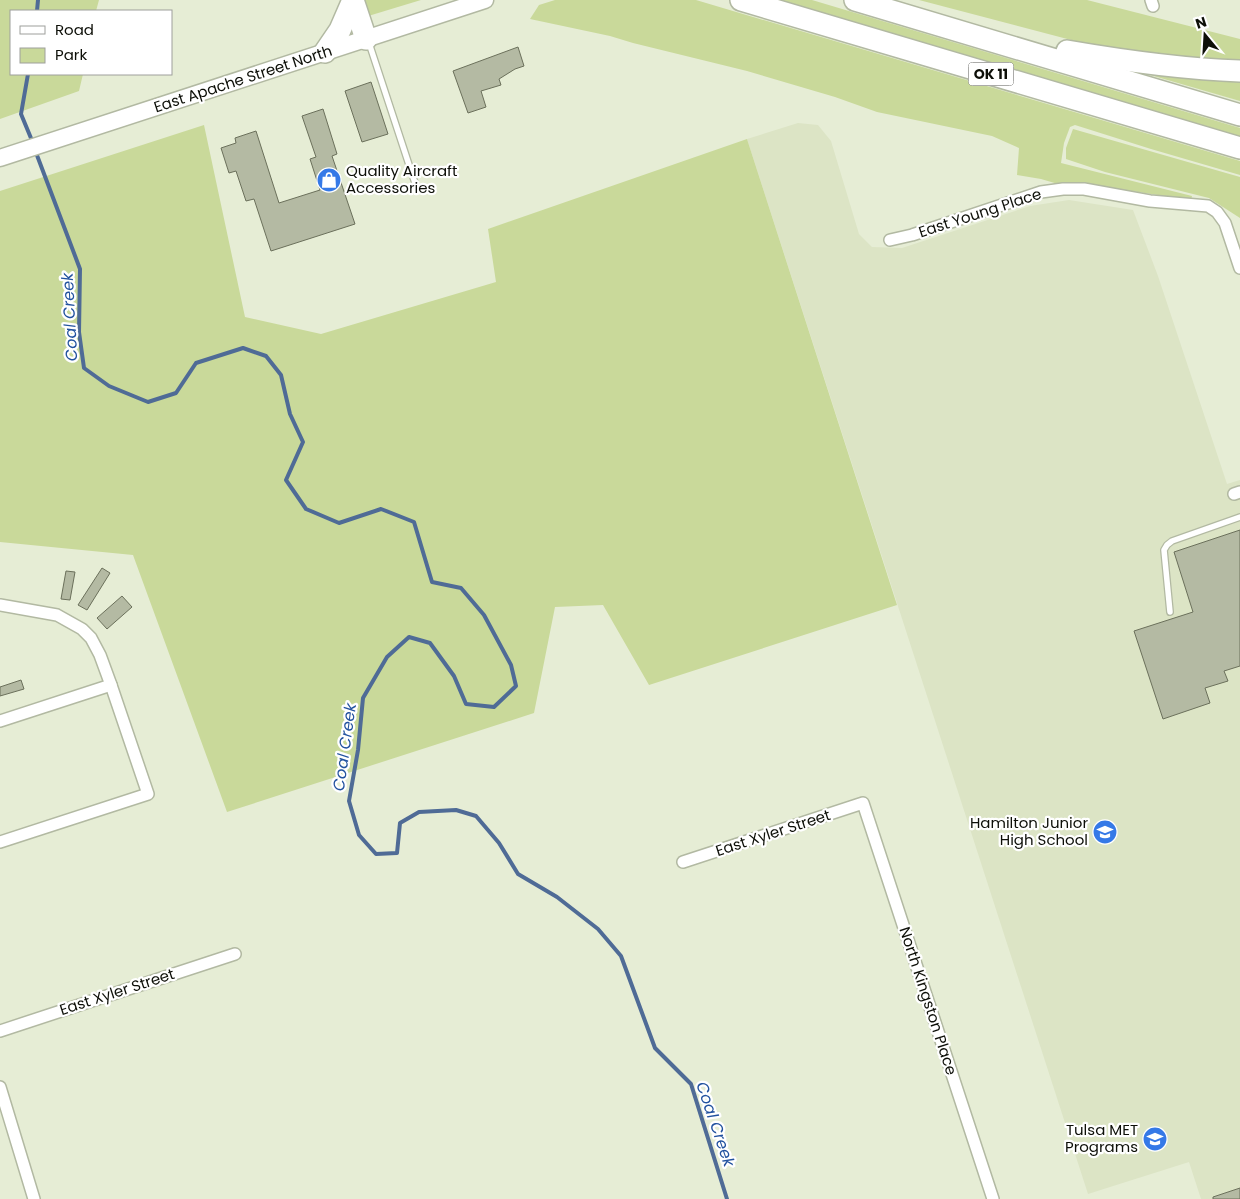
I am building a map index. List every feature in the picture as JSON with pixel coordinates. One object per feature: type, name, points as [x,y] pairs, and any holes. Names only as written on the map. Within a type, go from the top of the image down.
[{"type":"highway","points":[[353,0],[367,39]]},
{"type":"highway","points":[[325,52],[342,28],[353,0]]},
{"type":"highway","name":"OK 11","points":[[741,0],[1240,148]]},
{"type":"highway","name":"OK 11","points":[[855,0],[1240,115]]},
{"type":"highway","points":[[973,36],[1142,64],[1200,70],[1240,71]]},
{"type":"main road","name":"East Apache Street North","points":[[0,158],[485,0]]},
{"type":"street","name":"East Young Place","points":[[890,240],[912,235],[1041,192],[1084,189],[1150,201],[1208,206],[1217,212],[1225,223],[1240,268]]},
{"type":"street","points":[[0,605],[46,612],[70,621],[82,628],[91,638],[100,655],[111,685],[148,794],[0,842]]},
{"type":"street","points":[[0,721],[111,685]]},
{"type":"street","name":"East Xyler Street","points":[[683,862],[863,803]]},
{"type":"street","name":"North Kingston Place","points":[[863,803],[993,1199]]},
{"type":"street","name":"East Xyler Street","points":[[0,1031],[235,954]]},
{"type":"street","points":[[0,1086],[34,1199]]},
{"type":"lane","points":[[367,39],[416,186]]},
{"type":"lane","points":[[1170,612],[1164,550],[1167,545],[1172,541],[1240,517]]},
{"type":"shaded area","name":"Hamilton Junior High School","points":[[798,123],[818,125],[831,141],[859,234],[872,247],[902,248],[1030,206],[1069,200],[1133,210],[1158,276],[1227,484],[1240,480],[1240,1199],[1201,1199],[1189,1162],[1088,1194],[747,139]]},
{"type":"green space","points":[[0,0],[99,0],[96,10],[10,10],[10,75],[83,75],[79,91],[0,119]]},
{"type":"green space","points":[[360,0],[421,0],[365,17]]},
{"type":"green space","points":[[555,0],[696,0],[1240,161],[1240,175],[1075,125],[1070,127],[1064,143],[1061,163],[1192,196],[1191,200],[1105,187],[1058,184],[1017,175],[1019,148],[992,136],[877,112],[835,97],[747,71],[610,36],[530,19],[539,5]]},
{"type":"green space","points":[[770,0],[812,0],[1240,128],[1240,140]]},
{"type":"green space","points":[[919,0],[1087,0],[1240,39],[1240,64],[1132,56]]},
{"type":"green space","points":[[1140,72],[1240,76],[1240,101]]},
{"type":"green space","points":[[204,125],[245,317],[321,334],[496,282],[488,229],[747,139],[897,605],[649,685],[603,605],[555,607],[534,713],[227,812],[133,555],[0,542],[0,191]]},
{"type":"green space","points":[[1073,129],[1240,177],[1240,218],[1209,198],[1105,172],[1066,159],[1066,148]]},
{"type":"building","points":[[518,47],[524,66],[499,79],[501,85],[481,91],[486,107],[468,113],[453,71]]},
{"type":"building","points":[[371,82],[388,134],[362,142],[345,91]]},
{"type":"building","name":"Quality Aircraft Accessories","points":[[323,109],[337,154],[332,156],[355,224],[271,251],[254,199],[246,201],[236,171],[229,173],[221,148],[236,143],[235,138],[256,131],[279,203],[320,190],[310,159],[316,157],[302,116]]},
{"type":"building","points":[[1240,530],[1240,666],[1224,671],[1228,681],[1205,688],[1210,703],[1163,719],[1134,631],[1193,612],[1174,552]]},
{"type":"building","points":[[102,568],[110,573],[87,610],[78,605]]},
{"type":"building","points":[[66,571],[75,572],[70,600],[61,599]]},
{"type":"building","points":[[122,596],[132,607],[107,629],[97,618]]},
{"type":"building","points":[[21,680],[24,689],[0,696],[0,687]]},
{"type":"building","points":[[1240,1188],[1240,1199],[1213,1199],[1213,1197]]},
{"type":"waterway","name":"Coal Creek","points":[[37,10],[38,0]]},
{"type":"waterway","name":"Coal Creek","points":[[28,75],[21,114],[33,143]]},
{"type":"waterway","name":"Coal Creek","points":[[35,150],[80,269],[79,332],[84,368],[109,386],[148,402],[176,393],[196,363],[243,348],[266,356],[281,375],[290,414],[303,442],[286,480],[306,509],[339,523],[381,509],[414,522],[432,582],[461,588],[484,615],[511,665],[516,686],[494,707],[466,704],[454,676],[430,643],[409,637],[387,657],[363,698],[358,750],[349,801],[359,835],[376,854],[397,853],[400,823],[419,812],[456,810],[476,816],[499,843],[518,874],[557,897],[598,929],[621,956],[655,1048],[691,1084],[727,1199]]},
{"type":"place","name":"Quality Aircraft Accessories","points":[[329,180]]},
{"type":"place","name":"Hamilton Junior High School","points":[[1105,832]]},
{"type":"place","name":"Tulsa MET Programs","points":[[1155,1139]]}]
